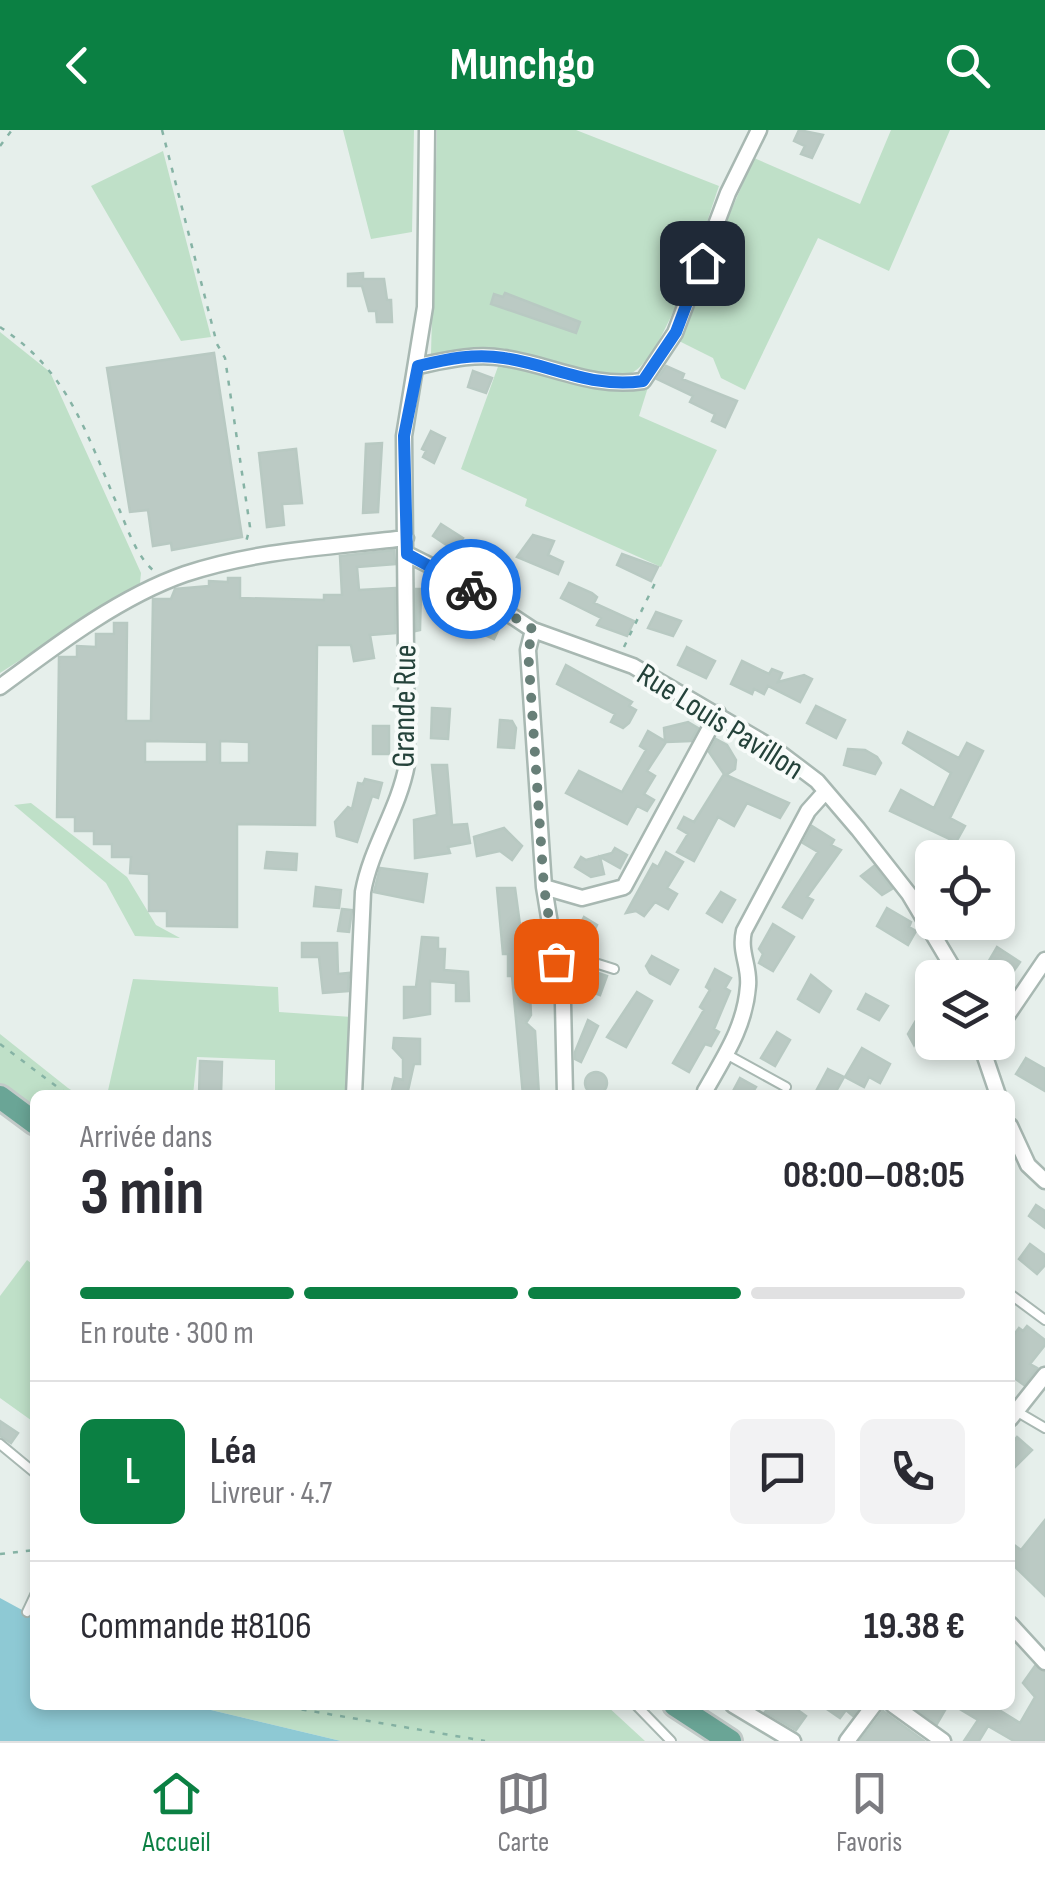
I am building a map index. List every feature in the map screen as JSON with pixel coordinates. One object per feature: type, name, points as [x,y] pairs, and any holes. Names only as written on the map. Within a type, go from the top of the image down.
[{"type":"main road","points":[[0,1097],[30,1119]]},
{"type":"main road","points":[[683,1710],[730,1741]]},
{"type":"street","name":"Grande Rue","points":[[354,1090],[361,906],[368,866],[403,786],[407,764],[404,436],[425,306],[427,130]]},
{"type":"street","points":[[418,366],[463,356],[504,358],[590,381],[617,385],[643,381],[676,332],[728,193],[759,130]]},
{"type":"street","points":[[0,688],[86,629],[167,582],[245,558],[407,546]]},
{"type":"street","name":"Rue Louis Pavillon","points":[[407,546],[534,630],[617,661],[718,713],[776,750],[826,792],[910,894],[949,960]]},
{"type":"street","points":[[534,630],[528,650],[544,888],[562,1002],[565,1090]]},
{"type":"street","points":[[544,888],[582,898],[624,886],[718,713]]},
{"type":"street","points":[[706,1090],[740,1029],[749,982],[740,948],[744,931],[808,811],[826,792]]},
{"type":"street","points":[[1015,1004],[1045,960]]},
{"type":"street","points":[[988,1060],[996,1090]]},
{"type":"street","points":[[1015,1137],[1028,1165],[1045,1181]]},
{"type":"street","points":[[1015,1409],[1045,1375]]},
{"type":"street","points":[[1015,1629],[1045,1662]]},
{"type":"street","points":[[742,1710],[793,1741]]},
{"type":"street","points":[[847,1741],[870,1710]]},
{"type":"street","points":[[901,1710],[943,1741]]},
{"type":"lane","points":[[554,950],[614,968]]},
{"type":"lane","points":[[726,1054],[786,1087]]},
{"type":"lane","points":[[1015,1298],[1045,1320]]},
{"type":"lane","points":[[1015,1413],[1045,1428]]},
{"type":"lane","points":[[0,1444],[30,1469]]},
{"type":"lane","points":[[27,1612],[30,1606]]},
{"type":"lane","points":[[641,1710],[671,1741]]},
{"type":"path","points":[[0,146],[12,130]]},
{"type":"path","points":[[162,130],[217,344],[225,358],[250,527],[245,558]]},
{"type":"path","points":[[0,327],[26,344],[65,386],[127,528],[147,566],[167,582]]},
{"type":"path","points":[[617,661],[656,581]]},
{"type":"path","points":[[0,1044],[61,1090]]},
{"type":"path","points":[[0,1554],[30,1551]]},
{"type":"path","points":[[305,1710],[484,1741]]},
{"type":"green space","points":[[343,130],[414,130],[412,232],[371,239]]},
{"type":"green space","points":[[437,130],[576,130],[719,186],[669,321],[641,366],[627,375],[603,376],[506,351],[431,354]]},
{"type":"green space","points":[[891,130],[950,130],[889,271],[818,238],[745,390],[721,378],[713,358],[675,339],[754,158],[860,204]]},
{"type":"green space","points":[[163,151],[211,337],[181,341],[91,186]]},
{"type":"green space","points":[[0,332],[50,372],[141,573],[140,583],[0,673]]},
{"type":"green space","points":[[500,361],[616,391],[649,384],[639,416],[717,450],[661,567],[525,506],[527,499],[461,469]]},
{"type":"green space","points":[[31,803],[127,877],[156,925],[180,938],[135,936],[106,883],[14,805]]},
{"type":"green space","points":[[133,979],[278,987],[279,1012],[352,1017],[348,1090],[275,1090],[275,1060],[197,1057],[194,1090],[108,1090]]},
{"type":"green space","points":[[0,1034],[71,1090],[30,1090],[30,1109],[0,1088]]},
{"type":"green space","points":[[27,1260],[30,1262],[30,1419],[0,1398],[0,1296]]},
{"type":"green space","points":[[211,1710],[611,1710],[645,1741],[341,1741]]},
{"type":"water","points":[[0,1598],[30,1614],[30,1710],[211,1710],[341,1741],[0,1741]]},
{"type":"building","points":[[799,130],[823,135],[812,158],[801,154],[805,146],[794,141]]},
{"type":"building","points":[[363,273],[363,279],[384,279],[387,300],[391,300],[392,322],[377,322],[376,311],[369,311],[362,286],[348,286],[348,274]]},
{"type":"building","points":[[505,293],[580,322],[576,333],[491,304],[494,294],[503,297]]},
{"type":"building","points":[[214,353],[242,537],[172,550],[171,543],[153,546],[148,510],[130,512],[107,368]]},
{"type":"building","points":[[666,366],[684,374],[682,379],[737,401],[725,427],[712,421],[715,414],[690,402],[693,396],[657,379]]},
{"type":"building","points":[[473,371],[492,378],[486,393],[468,387]]},
{"type":"building","points":[[431,431],[445,438],[434,463],[423,457],[426,451],[422,449]]},
{"type":"building","points":[[382,443],[378,512],[363,513],[366,444]]},
{"type":"building","points":[[296,449],[302,503],[282,504],[284,525],[267,527],[259,453]]},
{"type":"building","points":[[441,524],[463,538],[454,550],[433,536]]},
{"type":"building","points":[[533,535],[554,541],[548,555],[563,562],[558,574],[517,557]]},
{"type":"building","points":[[394,550],[395,564],[357,567],[359,590],[395,588],[395,633],[370,635],[374,658],[354,661],[351,645],[317,645],[315,825],[237,824],[237,927],[167,926],[167,911],[149,911],[149,874],[130,873],[131,857],[112,857],[112,844],[94,844],[94,831],[75,831],[75,817],[57,817],[59,657],[77,657],[77,646],[96,647],[96,634],[114,634],[114,623],[127,623],[126,721],[151,721],[153,599],[171,599],[175,589],[240,578],[240,598],[324,600],[324,595],[342,595],[340,556]],"holes":[[[145,741],[207,742],[207,762],[145,762]],[[220,741],[249,742],[249,763],[220,763]]]},
{"type":"building","points":[[622,554],[658,567],[651,581],[617,565]]},
{"type":"building","points":[[434,579],[469,600],[464,609],[430,586]]},
{"type":"building","points":[[569,583],[597,597],[594,603],[634,621],[627,636],[597,625],[601,618],[561,598]]},
{"type":"building","points":[[416,589],[421,589],[420,630],[416,631]]},
{"type":"building","points":[[485,611],[502,622],[494,639],[476,631]]},
{"type":"building","points":[[656,612],[681,621],[673,636],[648,628]]},
{"type":"building","points":[[687,647],[715,661],[706,678],[678,665]]},
{"type":"building","points":[[742,661],[769,674],[772,669],[782,673],[778,682],[804,675],[812,679],[800,702],[768,686],[764,694],[754,689],[752,694],[731,684]]},
{"type":"building","points":[[566,665],[632,702],[629,706],[636,710],[629,723],[623,728],[611,722],[615,714],[557,684]]},
{"type":"building","points":[[816,706],[845,720],[836,738],[807,723]]},
{"type":"building","points":[[432,708],[450,709],[448,739],[431,738]]},
{"type":"building","points":[[500,720],[512,721],[516,728],[514,748],[498,747]]},
{"type":"building","points":[[688,722],[698,728],[691,741],[666,742],[647,771],[655,776],[644,794],[654,800],[647,811],[637,806],[627,824],[566,793],[579,771],[622,792],[646,750],[640,746],[648,731],[665,741],[664,728]]},
{"type":"building","points":[[373,726],[389,726],[389,754],[373,754]]},
{"type":"building","points":[[908,732],[959,758],[967,743],[983,751],[950,818],[965,826],[957,840],[890,811],[901,790],[934,808],[951,773],[903,743]]},
{"type":"building","points":[[716,739],[727,745],[736,760],[735,769],[726,775],[789,803],[780,818],[747,803],[734,826],[718,817],[694,861],[677,852],[688,834],[678,828],[684,817],[694,822],[724,774],[709,752]]},
{"type":"building","points":[[848,749],[865,750],[877,757],[881,763],[875,774],[844,765]]},
{"type":"building","points":[[432,765],[447,765],[452,825],[467,824],[470,843],[448,847],[450,853],[415,858],[414,820],[437,815]]},
{"type":"building","points":[[365,779],[382,783],[378,798],[372,796],[357,842],[337,836],[335,822],[348,807],[352,809],[358,783],[363,784]]},
{"type":"building","points":[[812,826],[834,840],[831,845],[841,850],[807,897],[813,900],[802,918],[783,907],[818,852],[803,843]]},
{"type":"building","points":[[504,828],[522,846],[512,860],[500,851],[477,856],[474,837]]},
{"type":"building","points":[[615,848],[627,855],[620,868],[600,857],[604,874],[591,877],[575,867],[581,857],[586,860],[612,853]]},
{"type":"building","points":[[267,852],[297,854],[296,870],[265,868]]},
{"type":"building","points":[[666,852],[683,862],[667,888],[677,894],[668,909],[655,902],[644,916],[636,911],[626,913],[653,864],[658,867]]},
{"type":"building","points":[[874,866],[892,889],[882,895],[861,876]]},
{"type":"building","points":[[380,868],[427,874],[423,902],[374,892]]},
{"type":"building","points":[[316,887],[341,890],[339,908],[314,906]]},
{"type":"building","points":[[497,888],[515,888],[524,954],[524,993],[530,993],[531,1015],[526,1023],[535,1031],[539,1090],[523,1090],[512,976],[508,976],[508,954],[503,954]]},
{"type":"building","points":[[721,892],[735,900],[722,922],[707,913]]},
{"type":"building","points":[[887,908],[911,922],[909,927],[915,933],[908,945],[877,926]]},
{"type":"building","points":[[342,909],[352,910],[349,932],[338,931]]},
{"type":"building","points":[[584,917],[597,925],[584,952],[568,947]]},
{"type":"building","points":[[773,924],[794,937],[773,971],[759,963],[763,954],[759,949]]},
{"type":"building","points":[[422,937],[438,938],[438,949],[445,949],[444,970],[468,972],[469,1001],[456,1001],[456,983],[430,981],[430,1014],[404,1018],[404,987],[416,987]]},
{"type":"building","points":[[302,943],[337,943],[338,974],[349,973],[348,991],[323,993],[319,957],[302,957]]},
{"type":"building","points":[[997,947],[1020,962],[1015,969],[1015,960],[989,960]]},
{"type":"building","points":[[652,956],[678,970],[670,984],[650,973],[646,966]]},
{"type":"building","points":[[567,962],[607,976],[600,995],[577,986],[581,977],[569,972]]},
{"type":"building","points":[[715,969],[731,978],[725,988],[730,991],[714,1029],[719,1032],[711,1046],[705,1044],[689,1072],[673,1063],[704,1010],[700,1007],[710,990],[706,987]]},
{"type":"building","points":[[811,975],[831,991],[819,1012],[798,999]]},
{"type":"building","points":[[637,992],[652,1001],[626,1047],[607,1037]]},
{"type":"building","points":[[866,994],[888,1006],[879,1020],[858,1009]]},
{"type":"building","points":[[588,1020],[598,1026],[581,1062],[575,1059],[575,1052]]},
{"type":"building","points":[[915,1022],[914,1045],[908,1034]]},
{"type":"building","points":[[777,1032],[790,1040],[775,1066],[761,1058]]},
{"type":"building","points":[[394,1038],[420,1039],[420,1064],[414,1064],[408,1090],[392,1090],[395,1078],[403,1080],[403,1059],[393,1048]]},
{"type":"building","points":[[862,1048],[890,1064],[880,1083],[869,1077],[864,1087],[845,1077]]},
{"type":"building","points":[[1026,1058],[1045,1069],[1045,1091],[1016,1074]]},
{"type":"building","points":[[200,1061],[222,1062],[221,1090],[199,1090]]},
{"type":"building","points":[[828,1069],[844,1077],[837,1090],[817,1090]]},
{"type":"building","points":[[592,1073],[600,1073],[606,1079],[604,1090],[586,1087],[586,1079]]},
{"type":"building","points":[[740,1078],[756,1087],[754,1090],[734,1090]]},
{"type":"building","points":[[1036,1205],[1045,1211],[1045,1228],[1029,1216]]},
{"type":"building","points":[[1030,1244],[1045,1255],[1045,1265],[1037,1274],[1019,1259]]},
{"type":"building","points":[[1027,1326],[1045,1340],[1030,1364],[1037,1368],[1024,1385],[1015,1379],[1015,1333],[1019,1328],[1023,1331]]},
{"type":"building","points":[[0,1421],[18,1433],[11,1443],[0,1436]]},
{"type":"building","points":[[1017,1437],[1032,1450],[1015,1467]]},
{"type":"building","points":[[1045,1520],[1045,1596],[1015,1567],[1015,1546],[1021,1550]]},
{"type":"building","points":[[1035,1666],[1045,1672],[1045,1741],[1014,1741],[988,1726],[979,1741],[964,1741],[978,1720],[961,1710],[999,1710],[1020,1723],[1035,1697],[1023,1683]]},
{"type":"building","points":[[798,1710],[806,1716],[796,1730],[765,1712]]},
{"type":"building","points":[[828,1710],[846,1710],[840,1718]]},
{"type":"building","points":[[918,1710],[945,1710],[937,1724]]},
{"type":"building","points":[[883,1711],[924,1741],[860,1741]]},
{"type":"way so far","points":[[471,589],[534,630],[528,650],[544,888],[556,961]]},
{"type":"route","points":[[471,589],[407,554],[404,436],[418,366],[463,356],[504,358],[590,381],[617,385],[643,381],[659,363],[676,332],[702,263]]}]
